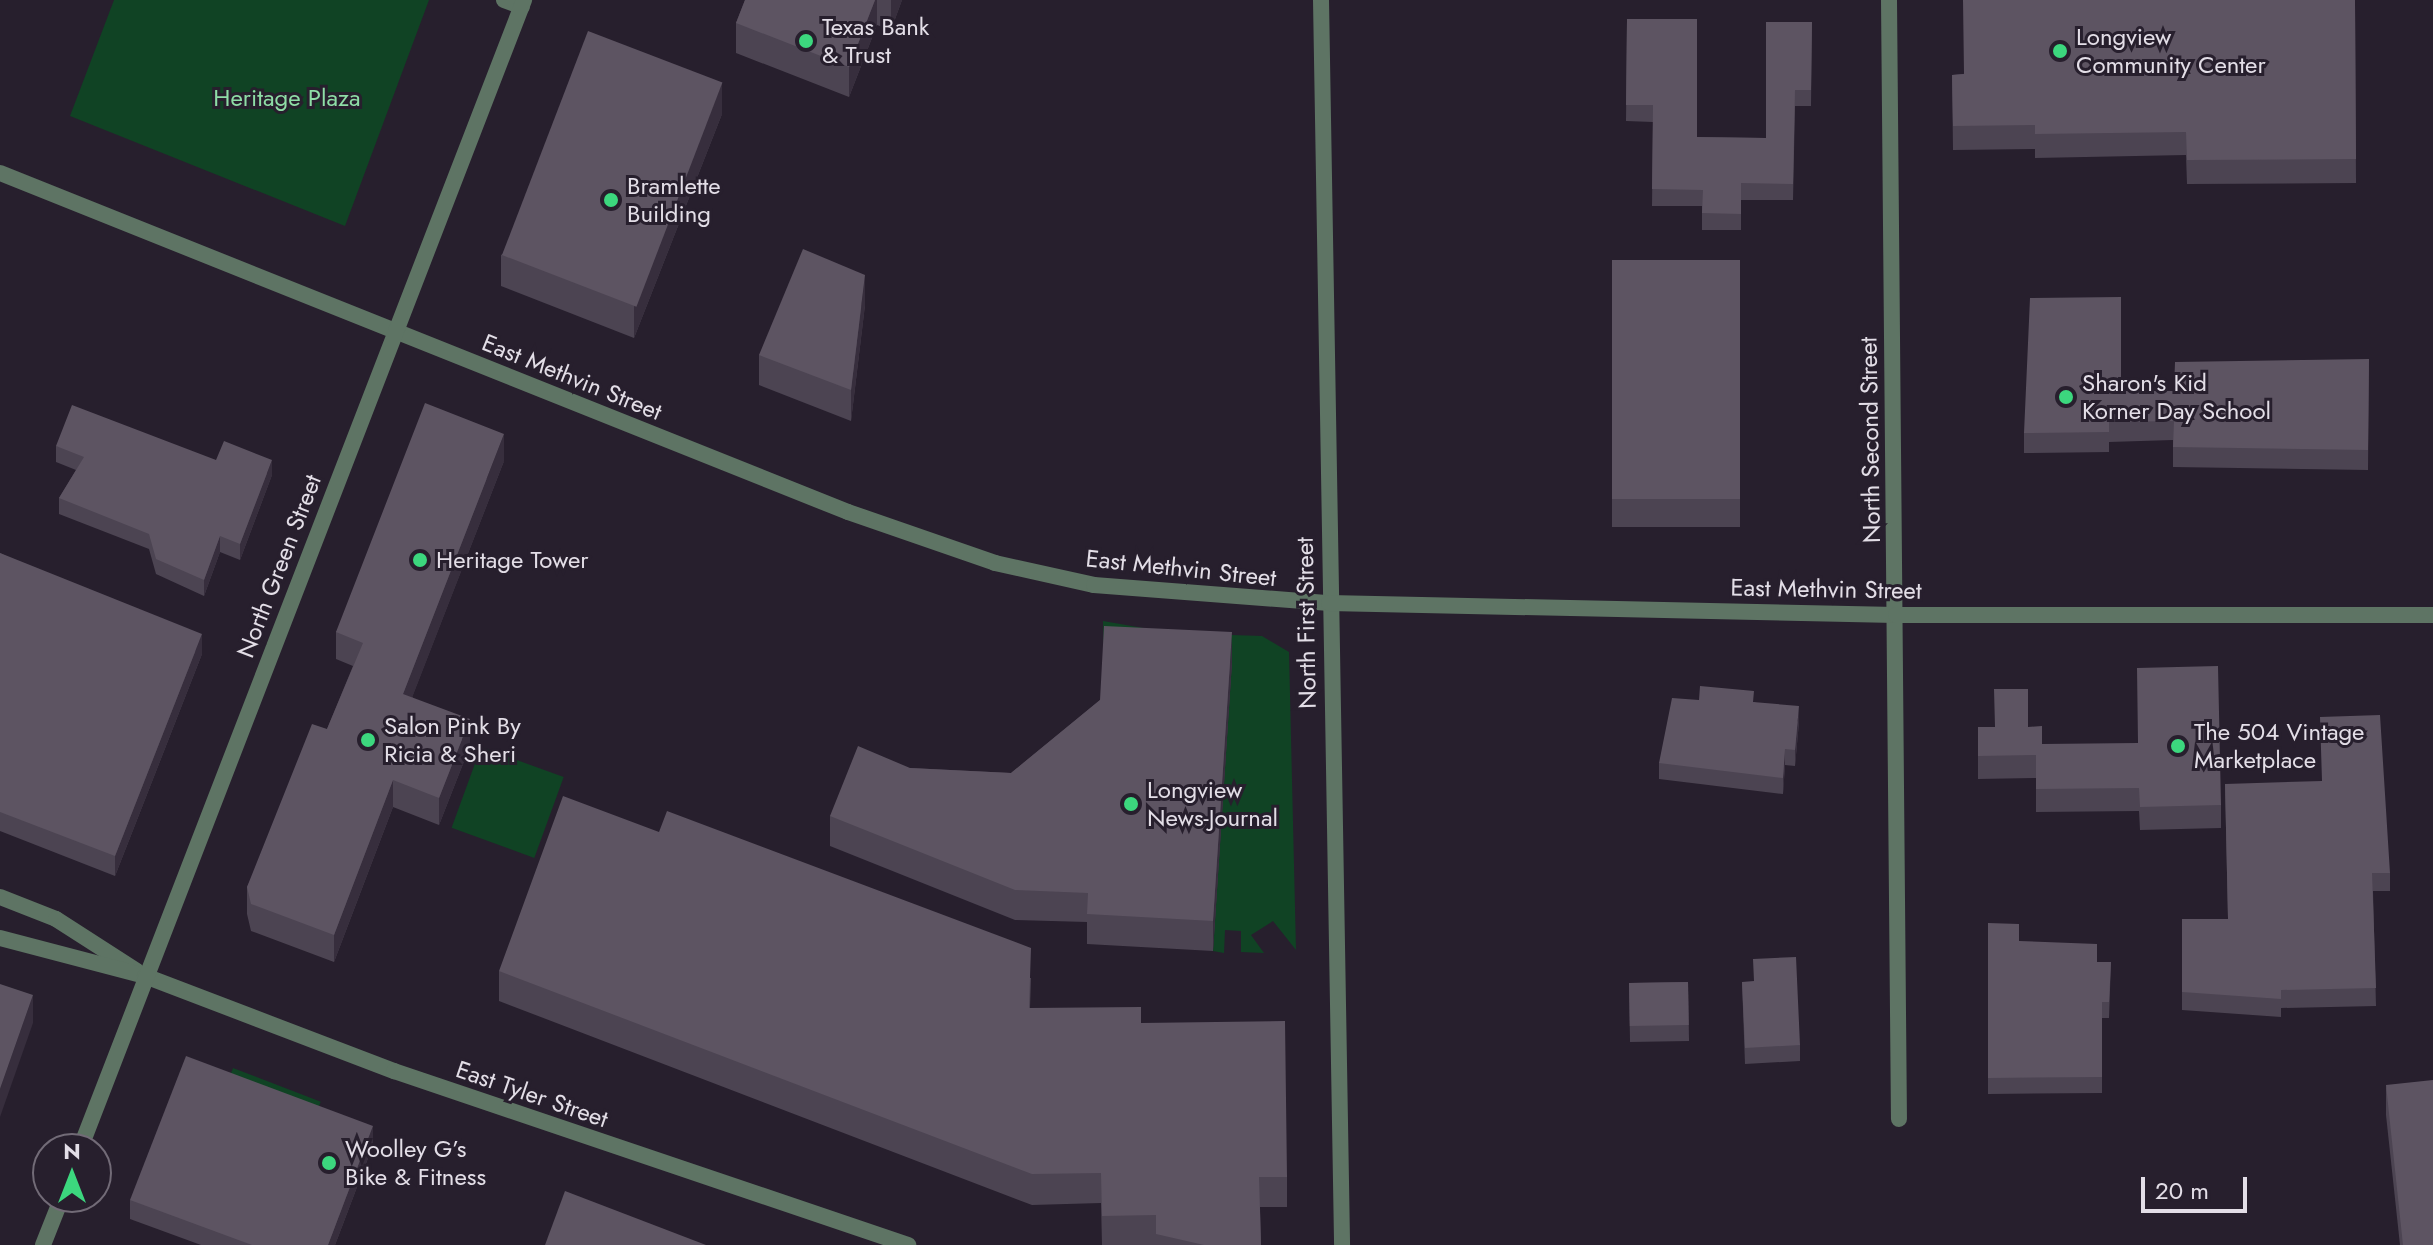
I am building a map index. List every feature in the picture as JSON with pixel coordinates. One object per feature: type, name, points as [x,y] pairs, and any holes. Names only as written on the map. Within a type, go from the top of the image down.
[{"type":"street","points":[[504,0],[523,4]]},
{"type":"street","name":"North First Street","points":[[1321,0],[1342,1245]]},
{"type":"street","name":"North Second Street","points":[[1889,0],[1899,1119]]},
{"type":"street","name":"North Green Street","points":[[86,1133],[523,4]]},
{"type":"street","name":"East Methvin Street","points":[[0,173],[394,332],[995,563],[1145,593],[1329,603],[1896,615],[2433,615]]},
{"type":"street","name":"East Tyler Street","points":[[0,897],[56,919],[145,976]]},
{"type":"street","name":"East Tyler Street","points":[[0,938],[145,976],[394,1071],[908,1245]]},
{"type":"street","points":[[43,1245],[56,1213]]},
{"type":"green space","name":"Heritage Plaza","points":[[114,0],[429,0],[345,226],[70,116]]},
{"type":"green space","points":[[1103,621],[1172,633],[1262,636],[1289,652],[1296,950],[1273,921],[1251,935],[1264,953],[1241,952],[1241,931],[1225,930],[1224,953],[1213,951],[1232,662],[1104,655]]},
{"type":"green space","points":[[481,747],[564,777],[534,858],[452,828]]},
{"type":"green space","points":[[233,1068],[321,1102],[317,1112],[229,1078]]},
{"type":"building","points":[[745,0],[875,0],[849,67],[736,23]]},
{"type":"building","points":[[1963,0],[2355,0],[2356,159],[2187,160],[2186,132],[2035,134],[2035,125],[1953,126],[1952,75],[1964,74]]},
{"type":"building","points":[[1627,19],[1697,19],[1697,137],[1766,138],[1766,22],[1812,22],[1811,90],[1795,90],[1793,184],[1741,183],[1741,214],[1702,213],[1703,190],[1652,189],[1653,105],[1626,105]]},
{"type":"building","name":"Bramlette Building","points":[[588,31],[722,83],[636,307],[502,255]]},
{"type":"building","points":[[803,249],[865,275],[851,390],[759,355]]},
{"type":"building","points":[[1612,260],[1740,260],[1740,499],[1612,499]]},
{"type":"building","points":[[2121,297],[2121,391],[2174,391],[2175,362],[2369,359],[2368,450],[2173,447],[2174,421],[2109,422],[2109,432],[2024,433],[2030,298]]},
{"type":"building","points":[[425,403],[504,434],[403,694],[470,719],[439,798],[393,780],[334,935],[251,904],[247,887],[312,724],[327,729],[363,643],[336,632]]},
{"type":"building","points":[[72,405],[216,460],[224,441],[272,460],[240,544],[220,536],[204,580],[156,559],[149,534],[59,498],[84,457],[56,446]]},
{"type":"building","points":[[0,553],[202,634],[115,856],[0,812]]},
{"type":"building","name":"Longview News-Journal","points":[[1104,626],[1232,632],[1213,921],[1087,914],[1088,893],[1015,890],[830,816],[858,746],[910,768],[1011,773],[1100,700]]},
{"type":"building","points":[[2218,666],[2221,805],[2140,807],[2139,788],[2036,789],[2036,755],[1978,756],[1978,727],[1995,727],[1994,689],[2028,689],[2028,727],[2042,726],[2042,744],[2138,743],[2137,668]]},
{"type":"building","points":[[1700,686],[1754,691],[1753,702],[1799,706],[1795,750],[1785,749],[1783,778],[1659,763],[1672,698],[1699,700]]},
{"type":"building","points":[[2380,715],[2390,873],[2372,873],[2376,988],[2281,990],[2281,999],[2182,992],[2182,919],[2228,919],[2225,784],[2322,781],[2320,717]]},
{"type":"building","points":[[563,796],[659,832],[667,811],[1031,948],[1029,1008],[1141,1007],[1141,1023],[1285,1021],[1287,1177],[1259,1177],[1261,1245],[1204,1245],[1156,1234],[1156,1215],[1102,1216],[1101,1173],[1032,1174],[499,971]]},
{"type":"building","points":[[1988,923],[2019,924],[2019,941],[2097,944],[2097,962],[2111,962],[2109,1002],[2102,1002],[2102,1077],[1988,1078]]},
{"type":"building","points":[[1796,957],[1800,1045],[1745,1048],[1742,982],[1754,981],[1753,959]]},
{"type":"building","points":[[1688,982],[1689,1025],[1630,1026],[1629,983]]},
{"type":"building","points":[[0,984],[33,995],[0,1089]]},
{"type":"building","points":[[186,1056],[373,1126],[328,1245],[252,1245],[130,1200]]},
{"type":"building","points":[[2433,1080],[2433,1245],[2403,1245],[2386,1085]]},
{"type":"building","points":[[565,1191],[706,1245],[545,1245]]},
{"type":"place","name":"Texas Bank & Trust","points":[[806,41]]},
{"type":"place","name":"Longview Community Center","points":[[2060,51]]},
{"type":"place","name":"Bramlette Building","points":[[611,200]]},
{"type":"place","name":"Sharon's Kid Korner Day School","points":[[2066,397]]},
{"type":"place","name":"Heritage Tower","points":[[420,560]]},
{"type":"place","name":"Salon Pink By Ricia & Sheri","points":[[368,740]]},
{"type":"place","name":"The 504 Vintage Marketplace","points":[[2178,746]]},
{"type":"place","name":"Longview News-Journal","points":[[1131,804]]},
{"type":"place","name":"Woolley G’s Bike & Fitness","points":[[329,1163]]}]
